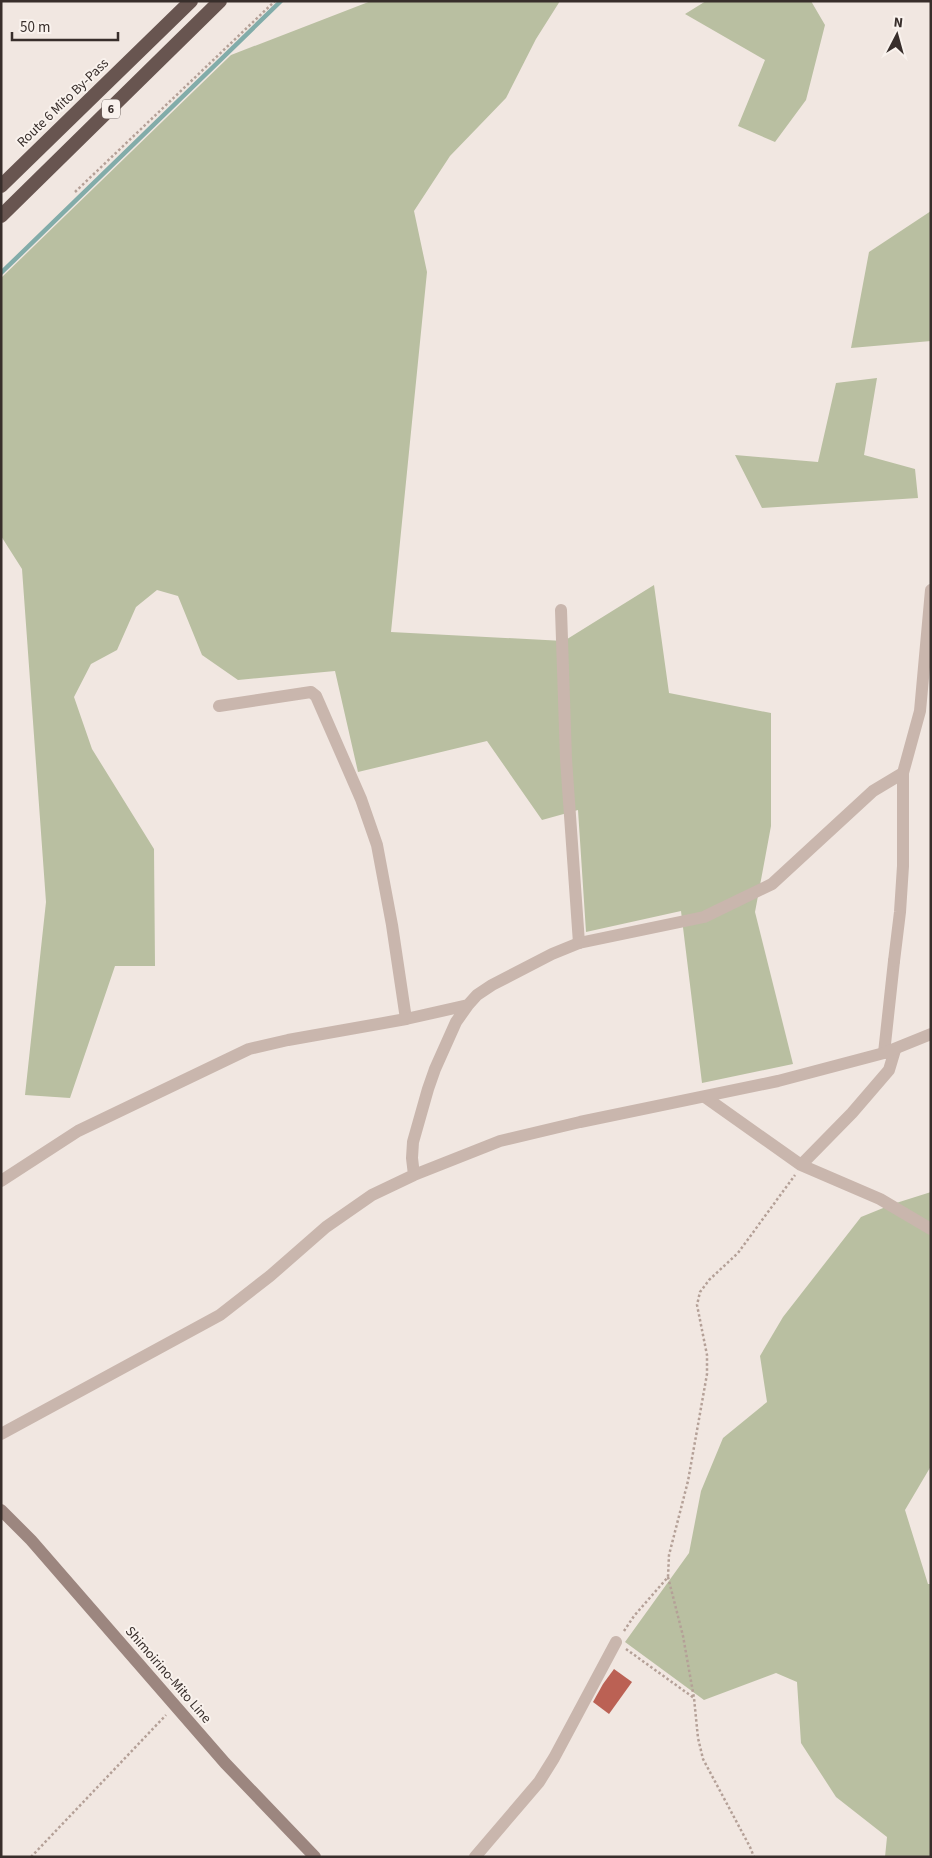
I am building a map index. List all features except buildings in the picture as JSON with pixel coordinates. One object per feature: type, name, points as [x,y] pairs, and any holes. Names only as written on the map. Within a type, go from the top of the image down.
[{"type":"highway","name":"Route 6 Mito By-Pass","points":[[1,186],[191,1]]},
{"type":"highway","name":"6","points":[[1,216],[220,1]]},
{"type":"main road","name":"Shimoirino-Mito Line","points":[[1,1510],[30,1540],[224,1763],[315,1857]]},
{"type":"street","points":[[801,1165],[852,1113],[889,1070],[894,961],[903,866],[903,772],[920,711],[931,590]]},
{"type":"street","points":[[560,610],[566,759],[579,943]]},
{"type":"street","points":[[219,706],[311,692],[316,696],[361,799],[377,845],[406,1019]]},
{"type":"street","points":[[414,1175],[413,1142],[428,1089],[446,1043],[456,1022],[468,1005],[492,985],[552,954],[579,943],[704,917],[772,884],[873,791],[903,772]]},
{"type":"street","points":[[1,1181],[78,1131],[249,1049],[288,1040],[406,1019],[468,1005]]},
{"type":"street","points":[[1,1434],[220,1315],[270,1276],[326,1227],[372,1195],[414,1175],[500,1142],[580,1122],[778,1081],[890,1051],[931,1034]]},
{"type":"street","points":[[705,1096],[801,1165],[880,1199],[931,1229]]},
{"type":"street","points":[[475,1857],[539,1782],[554,1758],[616,1642]]},
{"type":"path","points":[[75,192],[273,2]]},
{"type":"path","points":[[754,1857],[703,1759],[698,1738],[694,1698],[683,1636],[668,1577],[669,1554],[688,1482],[707,1374],[707,1355],[696,1305],[700,1292],[709,1280],[738,1253],[801,1165]]},
{"type":"path","points":[[668,1577],[634,1616],[616,1642],[694,1698]]},
{"type":"path","points":[[31,1857],[174,1706]]},
{"type":"green space","points":[[371,1],[560,1],[536,39],[506,98],[450,156],[414,211],[427,272],[391,632],[564,641],[654,585],[669,693],[771,713],[771,826],[755,912],[793,1064],[702,1083],[681,911],[586,932],[578,810],[542,820],[487,741],[358,772],[335,671],[238,680],[202,655],[178,596],[157,590],[136,607],[117,650],[91,664],[74,697],[92,749],[154,849],[155,966],[115,966],[70,1098],[25,1095],[46,902],[22,569],[1,536],[1,278],[231,55]]},
{"type":"green space","points":[[706,1],[811,1],[825,25],[806,100],[775,142],[738,126],[765,60],[685,14]]},
{"type":"green space","points":[[931,211],[931,341],[851,348],[869,252]]},
{"type":"green space","points":[[877,378],[864,455],[915,469],[918,498],[762,508],[735,455],[818,462],[836,383]]},
{"type":"green space","points":[[931,1192],[931,1466],[905,1510],[928,1584],[931,1584],[931,1857],[885,1857],[887,1837],[836,1797],[801,1743],[797,1682],[776,1673],[704,1700],[625,1642],[689,1553],[701,1491],[723,1438],[767,1402],[760,1356],[783,1317],[861,1217]]},
{"type":"waterway","points":[[1,273],[281,1]]}]
